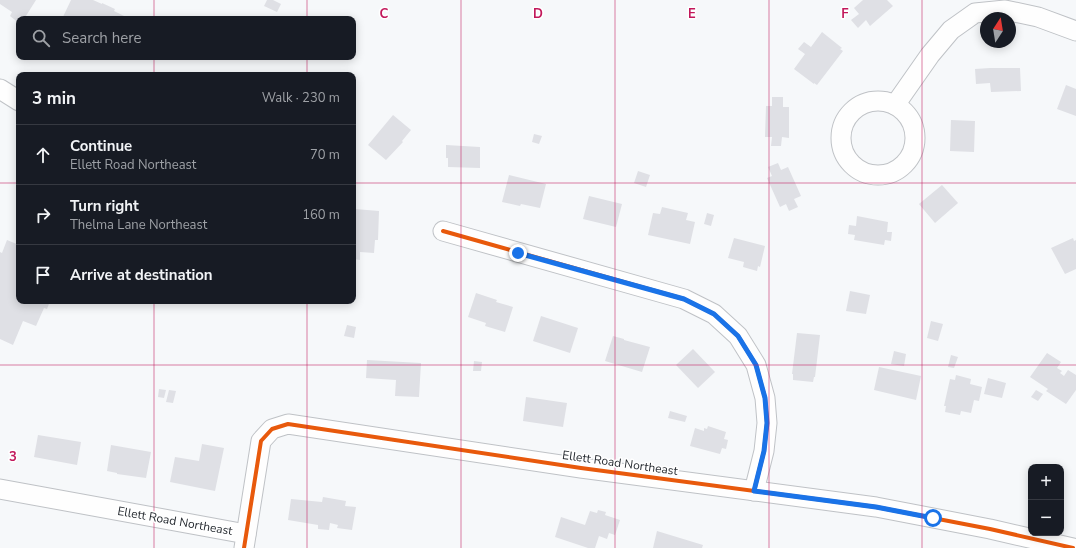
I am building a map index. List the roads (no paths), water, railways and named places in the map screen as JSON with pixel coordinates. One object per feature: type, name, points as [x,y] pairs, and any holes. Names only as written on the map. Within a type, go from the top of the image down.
[{"type":"street","points":[[895,105],[930,55],[951,30],[975,13],[1005,10],[1038,18],[1076,31]]},
{"type":"street","points":[[0,89],[16,99]]},
{"type":"street","points":[[443,231],[684,299],[714,314],[738,336],[756,365],[765,398],[767,423],[764,451],[754,491]]},
{"type":"street","name":"Ellett Road Northeast","points":[[0,489],[245,541],[261,441],[272,429],[288,424],[573,467],[876,507],[997,530],[1073,548]]}]
